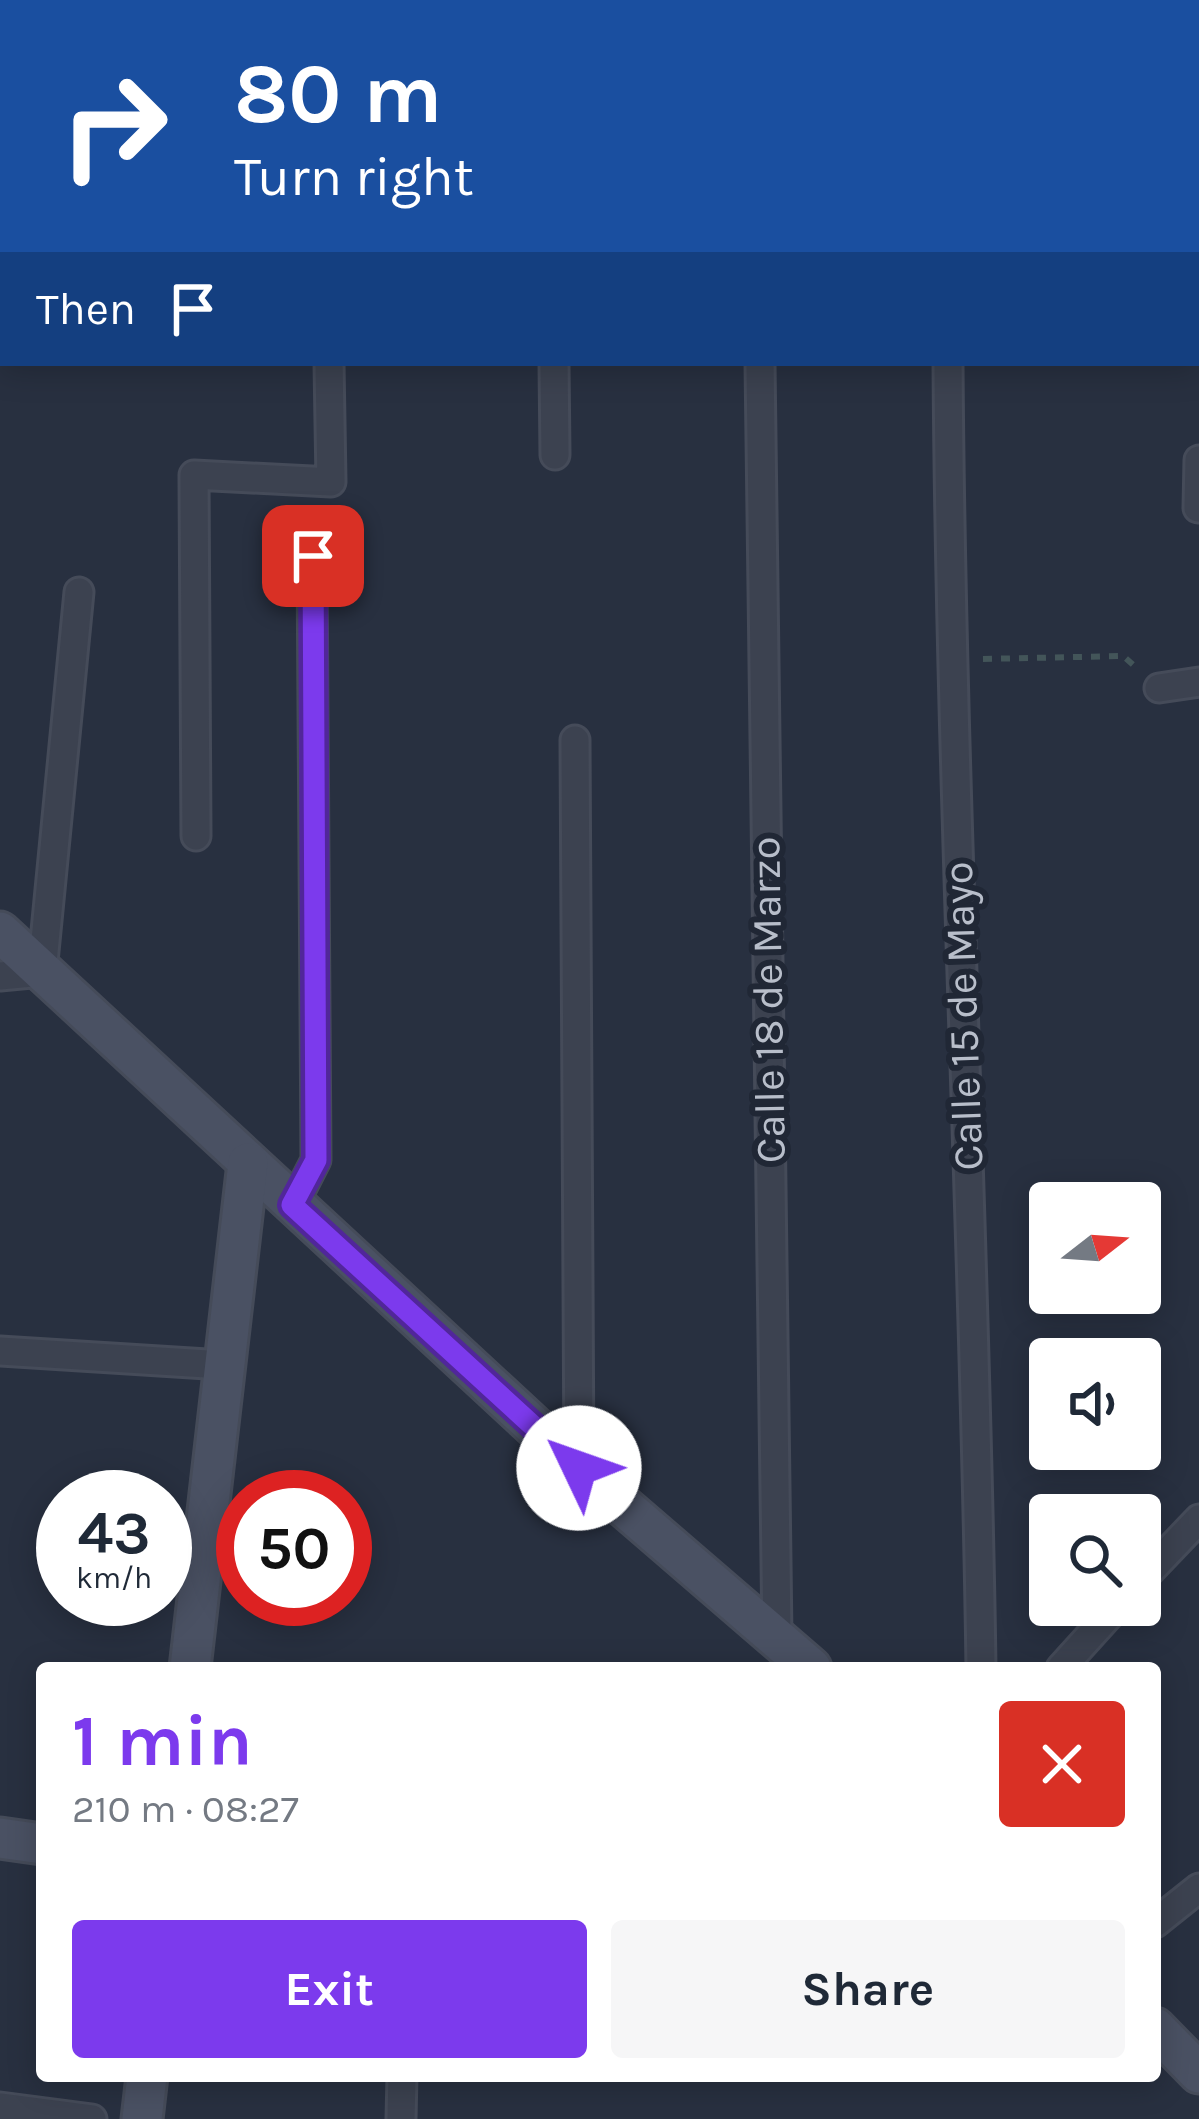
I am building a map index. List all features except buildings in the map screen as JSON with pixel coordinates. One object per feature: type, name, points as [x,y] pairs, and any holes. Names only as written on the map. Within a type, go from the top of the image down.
[{"type":"main road","points":[[0,932],[579,1468],[804,1662]]},
{"type":"main road","points":[[191,1662],[248,1163]]},
{"type":"main road","points":[[0,1838],[36,1843]]},
{"type":"main road","points":[[1161,2034],[1199,2073]]},
{"type":"main road","points":[[142,2119],[146,2082]]},
{"type":"street","points":[[196,836],[194,475],[331,482],[329,366]]},
{"type":"street","points":[[554,366],[555,455]]},
{"type":"street","name":"Calle 18 de Marzo","points":[[760,366],[777,1637]]},
{"type":"street","name":"Calle 15 de Mayo","points":[[948,366],[950,660],[977,1377],[981,1662]]},
{"type":"street","points":[[1198,508],[1199,460]]},
{"type":"street","points":[[292,1205],[316,1160],[313,556]]},
{"type":"street","points":[[0,976],[42,971],[80,592]]},
{"type":"street","points":[[1159,688],[1199,682]]},
{"type":"street","points":[[575,740],[579,1468]]},
{"type":"street","points":[[0,1351],[223,1365]]},
{"type":"street","points":[[1161,1559],[1199,1519]]},
{"type":"street","points":[[1066,1662],[1099,1626]]},
{"type":"street","points":[[1161,1918],[1199,1888]]},
{"type":"street","points":[[401,2119],[402,2082]]},
{"type":"street","points":[[0,2107],[92,2119]]},
{"type":"path","points":[[950,660],[1123,656],[1159,688]]},
{"type":"route","points":[[313,556],[316,1160],[292,1205],[579,1468]]}]
